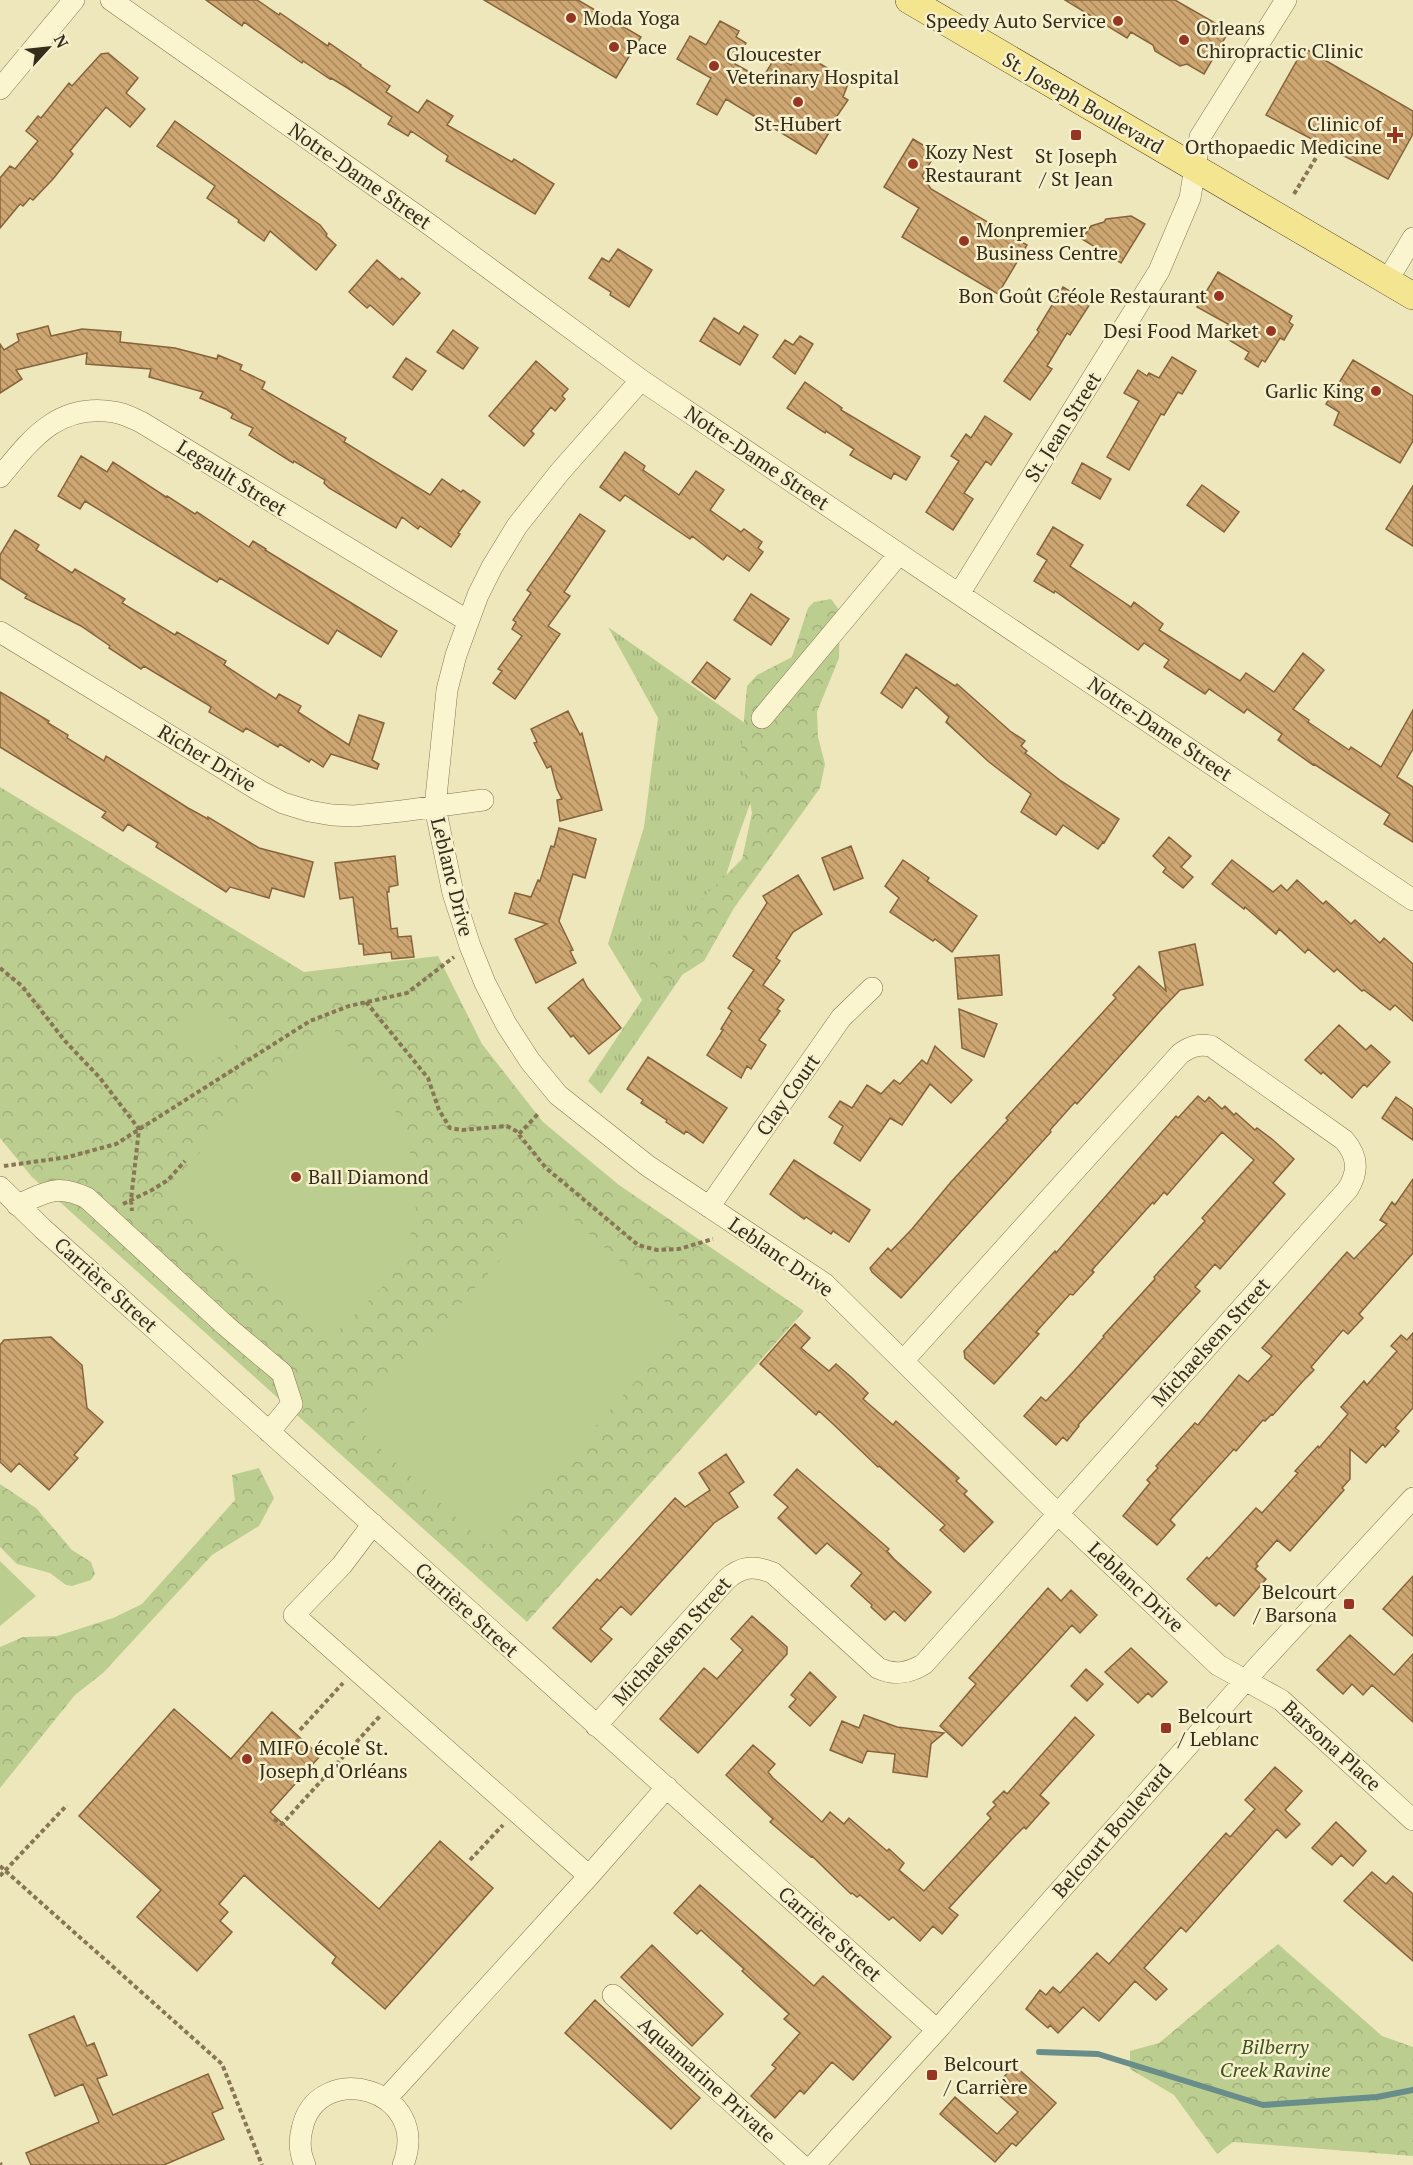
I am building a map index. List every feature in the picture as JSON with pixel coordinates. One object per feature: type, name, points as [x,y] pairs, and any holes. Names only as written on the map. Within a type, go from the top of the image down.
[{"type":"main road","name":"St. Joseph Boulevard","points":[[909,0],[1413,296]]},
{"type":"street","points":[[0,90],[74,0]]},
{"type":"street","name":"Notre-Dame Street","points":[[111,0],[426,222],[641,380],[1413,900]]},
{"type":"street","name":"St. Jean Street","points":[[959,594],[1159,271],[1190,198],[1200,137],[1286,0]]},
{"type":"street","points":[[1387,281],[1413,238]]},
{"type":"street","name":"Leblanc Drive","points":[[641,380],[559,473],[517,526],[492,567],[468,621],[447,690],[435,807],[453,893],[485,983],[506,1024],[530,1061],[558,1095],[648,1166],[825,1284],[1058,1514],[1218,1665],[1246,1680]]},
{"type":"street","name":"Legault Street","points":[[0,477],[25,446],[45,427],[67,415],[90,411],[116,412],[141,422],[468,621]]},
{"type":"street","points":[[762,718],[899,554]]},
{"type":"street","name":"Richer Drive","points":[[0,632],[260,791],[283,802],[309,811],[354,816],[435,807]]},
{"type":"street","name":"Leblanc Drive","points":[[435,807],[483,800]]},
{"type":"street","name":"Clay Court","points":[[709,1207],[841,1018],[872,988]]},
{"type":"street","name":"Michaelsem Street","points":[[596,1726],[726,1580],[735,1571],[747,1567],[760,1568],[773,1573],[878,1668],[889,1673],[901,1673],[924,1664],[1348,1189],[1355,1178],[1356,1163],[1352,1150],[1344,1140],[1212,1046],[1190,1047],[1180,1053],[903,1361]]},
{"type":"street","name":"Carrière Street","points":[[0,1187],[17,1205],[269,1432],[937,2030]]},
{"type":"street","points":[[17,1205],[58,1189],[72,1191],[87,1198],[226,1326],[282,1373],[292,1404],[269,1432]]},
{"type":"street","name":"Belcourt Boulevard","points":[[814,2165],[937,2030],[1246,1680],[1413,1498]]},
{"type":"street","points":[[373,1524],[342,1565],[294,1615],[589,1876]]},
{"type":"street","name":"Barsona Place","points":[[1246,1680],[1281,1700],[1413,1820]]},
{"type":"street","points":[[386,2099],[667,1787]]},
{"type":"street","name":"Aquamarine Private","points":[[613,1995],[801,2165]]},
{"type":"street","points":[[305,2165],[300,2140],[304,2122],[314,2106],[328,2094],[346,2089],[365,2089],[386,2099],[394,2106],[404,2121],[408,2137],[407,2154],[403,2165]]},
{"type":"path","points":[[1294,194],[1325,142]]},
{"type":"path","points":[[0,1171],[4,1166],[68,1157],[116,1144],[310,1021],[349,1005],[407,993],[470,946]]},
{"type":"path","points":[[0,968],[22,986],[65,1041],[100,1078],[139,1129],[131,1200],[134,1241]]},
{"type":"path","points":[[365,1001],[428,1078],[439,1110],[450,1128],[462,1130],[507,1126],[519,1134],[546,1168],[638,1245],[657,1250],[679,1249],[713,1239]]},
{"type":"path","points":[[519,1134],[539,1113]]},
{"type":"path","points":[[104,1213],[168,1180],[185,1161]]},
{"type":"path","points":[[300,1730],[357,1670]]},
{"type":"path","points":[[274,1819],[282,1824],[393,1702]]},
{"type":"path","points":[[0,1876],[67,1805]]},
{"type":"path","points":[[470,1860],[516,1811]]},
{"type":"path","points":[[0,1866],[222,2064],[262,2165]]},
{"type":"green space","points":[[831,599],[840,611],[839,658],[817,712],[818,737],[825,764],[820,788],[734,908],[704,961],[674,980],[652,976],[650,962],[675,952],[702,899],[742,859],[752,813],[741,753],[747,686],[757,675],[792,657],[808,608],[814,602]]},
{"type":"green space","points":[[608,627],[772,742],[737,840],[706,940],[601,1094],[588,1081],[642,1000],[608,944],[644,827],[658,718]]},
{"type":"green space","points":[[0,787],[304,972],[438,956],[482,1044],[543,1122],[619,1185],[804,1311],[527,1622],[32,1177],[0,1138]]},
{"type":"green space","points":[[219,1004],[243,1040],[202,1068],[177,1032]]},
{"type":"green space","name":"Ball Diamond","points":[[326,1021],[389,1094],[415,1167],[416,1221],[392,1277],[329,1340],[167,1187]]},
{"type":"green space","points":[[553,1201],[688,1323],[488,1546],[353,1424]]},
{"type":"green space","points":[[259,1468],[274,1498],[259,1526],[212,1555],[103,1673],[75,1695],[0,1788],[0,1647],[23,1637],[57,1636],[113,1618],[142,1604],[235,1500],[232,1475]]},
{"type":"green space","points":[[0,1484],[36,1508],[72,1550],[91,1562],[95,1574],[91,1580],[72,1586],[66,1585],[50,1573],[17,1564],[0,1547]]},
{"type":"green space","points":[[0,1561],[36,1596],[0,1626]]},
{"type":"green space","name":"Bilberry Creek Ravine","points":[[1278,1944],[1382,2036],[1413,2047],[1413,2156],[1233,2142],[1217,2154],[1174,2095],[1130,2069],[1130,2051],[1159,2043]]},
{"type":"building","points":[[206,0],[257,0],[361,65],[390,86],[386,92],[418,113],[427,100],[453,116],[447,125],[512,162],[514,159],[554,184],[535,214],[446,161],[448,156],[411,131],[408,136],[388,124],[392,117],[303,61],[302,63],[244,22],[242,26]]},
{"type":"building","points":[[484,0],[578,0],[641,37],[616,78]]},
{"type":"building","name":"Orleans Chiropractic Clinic","points":[[1065,0],[1175,0],[1229,31],[1204,74],[1187,64],[1180,66],[1155,51],[1153,45],[1131,32],[1127,38]]},
{"type":"building","points":[[720,21],[739,31],[736,37],[746,43],[735,64],[762,79],[776,56],[791,65],[799,51],[849,81],[843,97],[848,100],[828,129],[830,131],[816,154],[726,99],[717,115],[697,104],[711,78],[677,59],[690,36],[706,45]]},
{"type":"building","points":[[1304,48],[1413,111],[1413,134],[1388,179],[1266,115]]},
{"type":"building","points":[[108,53],[138,78],[126,93],[145,109],[130,127],[106,107],[70,151],[73,154],[53,179],[33,200],[30,198],[23,206],[20,204],[0,228],[0,178],[10,166],[15,169],[38,141],[26,131],[38,116],[41,118],[69,83],[72,86],[101,54]]},
{"type":"building","points":[[175,121],[320,225],[327,234],[326,236],[336,245],[316,270],[270,231],[264,241],[207,198],[215,186],[157,146]]},
{"type":"building","name":"Monpremier Business Centre","points":[[913,139],[936,153],[922,176],[931,189],[1027,245],[998,294],[902,237],[919,208],[884,187]]},
{"type":"building","points":[[1131,216],[1145,224],[1121,263],[1082,239],[1091,226],[1104,222],[1106,219]]},
{"type":"building","points":[[618,249],[652,270],[629,307],[589,278],[602,258],[609,262]]},
{"type":"building","points":[[377,260],[400,280],[402,278],[420,293],[393,325],[370,305],[367,308],[349,292]]},
{"type":"building","points":[[1218,272],[1292,316],[1289,322],[1293,325],[1284,340],[1280,338],[1265,362],[1262,360],[1258,367],[1245,359],[1249,352],[1221,335],[1228,324],[1197,307]]},
{"type":"building","points":[[1063,287],[1090,304],[1070,335],[1067,333],[1047,366],[1052,369],[1030,400],[1004,381],[1039,332],[1037,330]]},
{"type":"building","points":[[714,318],[739,334],[744,326],[758,335],[740,365],[700,341]]},
{"type":"building","points":[[48,326],[51,336],[82,329],[121,332],[120,342],[175,348],[217,359],[218,355],[242,365],[240,370],[265,382],[262,389],[346,438],[344,442],[430,495],[442,479],[480,502],[451,547],[420,526],[418,529],[402,517],[396,528],[329,488],[324,483],[325,480],[249,435],[253,428],[231,418],[233,414],[226,409],[200,398],[203,392],[149,377],[151,369],[86,364],[87,353],[16,370],[22,379],[0,393],[0,344],[4,350],[19,341],[17,334]]},
{"type":"building","points":[[453,330],[478,348],[463,369],[437,352]]},
{"type":"building","points":[[800,336],[813,344],[795,374],[773,357],[785,340],[793,345]]},
{"type":"building","points":[[1172,357],[1196,371],[1182,394],[1178,392],[1164,415],[1161,414],[1129,470],[1107,457],[1139,401],[1124,393],[1138,370],[1147,376],[1149,373],[1159,378]]},
{"type":"building","points":[[406,358],[426,371],[412,390],[393,377]]},
{"type":"building","points":[[1353,360],[1413,396],[1413,441],[1400,463],[1334,425],[1339,412],[1326,404]]},
{"type":"building","points":[[536,361],[568,389],[562,396],[565,399],[555,411],[551,407],[531,431],[534,434],[524,446],[489,416]]},
{"type":"building","points":[[805,382],[842,408],[841,410],[920,457],[906,480],[894,473],[891,479],[850,455],[854,449],[787,408]]},
{"type":"building","points":[[985,416],[1012,434],[991,465],[986,461],[964,493],[973,499],[953,530],[926,512],[959,461],[951,456],[966,434],[971,438]]},
{"type":"building","points":[[625,452],[645,466],[643,470],[679,495],[696,471],[724,490],[710,510],[741,532],[744,529],[762,542],[758,548],[763,552],[749,571],[727,555],[723,560],[692,536],[690,539],[625,495],[620,501],[600,487]]},
{"type":"building","points":[[81,456],[107,472],[113,462],[166,497],[195,514],[197,512],[249,547],[253,541],[397,631],[381,657],[337,630],[328,644],[220,578],[217,582],[85,501],[80,509],[58,496]]},
{"type":"building","points":[[1082,463],[1111,479],[1100,499],[1072,483]]},
{"type":"building","points":[[1202,485],[1239,512],[1224,532],[1187,505]]},
{"type":"building","points":[[1413,486],[1413,546],[1386,529]]},
{"type":"building","points":[[580,514],[605,531],[564,592],[570,596],[548,626],[560,634],[515,699],[493,683],[502,671],[498,669],[522,636],[512,629],[516,622],[513,620],[531,593],[527,590]]},
{"type":"building","points":[[1053,527],[1083,545],[1070,566],[1131,607],[1134,602],[1163,624],[1159,630],[1240,681],[1246,673],[1274,692],[1303,653],[1324,670],[1293,709],[1349,750],[1351,747],[1381,767],[1413,710],[1413,749],[1397,777],[1413,787],[1413,842],[1384,824],[1390,814],[1278,740],[1282,734],[1247,709],[1244,713],[1209,689],[1205,694],[1164,667],[1169,660],[1144,643],[1138,650],[1055,591],[1054,593],[1034,581],[1047,560],[1037,554]]},
{"type":"building","points":[[15,530],[39,545],[36,550],[72,573],[75,569],[125,599],[122,603],[175,635],[177,632],[226,661],[224,665],[276,699],[279,694],[301,706],[298,712],[349,745],[359,715],[384,723],[372,760],[379,764],[377,769],[331,754],[323,767],[311,759],[309,762],[280,744],[278,747],[246,728],[243,732],[209,712],[211,707],[205,703],[144,666],[141,669],[81,626],[25,598],[27,595],[0,578],[0,555]]},
{"type":"building","points":[[751,594],[789,619],[771,645],[734,620]]},
{"type":"building","points":[[906,654],[955,686],[957,684],[1010,731],[1025,741],[1021,746],[1027,751],[1025,753],[1061,781],[1119,819],[1104,843],[1098,849],[1063,825],[1056,835],[1021,812],[1031,794],[989,762],[946,722],[949,717],[916,687],[902,708],[881,693]]},
{"type":"building","points":[[707,662],[730,679],[715,699],[692,682]]},
{"type":"building","points":[[0,692],[49,721],[48,723],[68,735],[67,738],[104,761],[106,756],[188,808],[208,819],[208,817],[259,848],[313,862],[304,897],[272,888],[269,898],[230,887],[226,892],[156,847],[158,843],[128,824],[123,831],[102,817],[106,812],[0,747]]},
{"type":"building","points":[[568,711],[580,735],[582,733],[602,810],[560,821],[557,800],[562,799],[551,766],[547,768],[534,743],[537,742],[531,729]]},
{"type":"building","points":[[559,828],[596,839],[585,878],[573,874],[559,921],[573,950],[570,951],[576,963],[536,983],[515,939],[547,924],[509,913],[515,893],[531,897],[538,880],[540,881],[551,846],[554,847]]},
{"type":"building","points":[[1169,837],[1191,856],[1181,867],[1193,877],[1183,888],[1163,872],[1166,868],[1153,856]]},
{"type":"building","points":[[851,846],[863,878],[834,890],[822,858]]},
{"type":"building","points":[[395,856],[398,885],[389,887],[389,892],[387,892],[391,929],[397,928],[398,937],[411,936],[414,957],[392,959],[391,952],[364,955],[363,944],[359,944],[353,897],[340,899],[335,863]]},
{"type":"building","points":[[903,860],[929,878],[927,881],[977,916],[952,952],[890,912],[899,898],[885,886]]},
{"type":"building","points":[[1232,860],[1273,892],[1281,885],[1287,891],[1297,880],[1323,904],[1326,901],[1351,924],[1355,920],[1380,943],[1384,938],[1413,964],[1413,1021],[1395,1005],[1390,1010],[1364,990],[1362,991],[1337,969],[1334,972],[1308,949],[1305,953],[1279,929],[1276,934],[1245,907],[1244,909],[1212,884]]},
{"type":"building","points":[[798,875],[822,914],[793,932],[776,958],[780,961],[763,985],[784,1000],[777,1009],[780,1011],[759,1040],[766,1045],[751,1069],[747,1066],[741,1078],[707,1055],[732,1011],[728,1008],[754,970],[733,956],[767,903],[763,896]]},
{"type":"building","points":[[1195,944],[1203,985],[1180,990],[1077,1104],[1075,1102],[1050,1130],[1051,1132],[901,1298],[872,1272],[870,1268],[888,1248],[891,1251],[912,1229],[1008,1120],[1006,1118],[1116,998],[1113,995],[1139,966],[1166,991],[1159,952]]},
{"type":"building","points":[[999,955],[1002,995],[958,999],[955,958]]},
{"type":"building","points":[[583,979],[621,1028],[589,1054],[573,1035],[571,1037],[548,1008]]},
{"type":"building","points":[[959,1009],[997,1024],[984,1057],[962,1048]]},
{"type":"building","points":[[1339,1025],[1366,1050],[1371,1045],[1390,1062],[1367,1087],[1364,1084],[1352,1098],[1323,1072],[1321,1074],[1305,1060]]},
{"type":"building","points":[[935,1046],[972,1080],[951,1103],[930,1084],[902,1125],[890,1118],[860,1161],[834,1143],[843,1126],[829,1117],[840,1101],[852,1108],[867,1085],[881,1094],[894,1080],[900,1084],[922,1060],[927,1064]]},
{"type":"building","points":[[648,1057],[727,1108],[703,1143],[686,1131],[684,1134],[666,1122],[667,1120],[641,1103],[643,1100],[627,1089]]},
{"type":"building","points":[[1198,1096],[1205,1102],[1209,1097],[1222,1109],[1225,1106],[1234,1115],[1236,1113],[1255,1130],[1257,1128],[1273,1140],[1294,1159],[1273,1183],[1285,1194],[1220,1269],[1215,1264],[1195,1287],[1200,1291],[1078,1425],[1067,1441],[1063,1437],[1056,1445],[1024,1416],[1041,1397],[1046,1401],[1074,1371],[1205,1221],[1202,1218],[1254,1160],[1222,1132],[1167,1195],[1164,1192],[1154,1204],[1153,1202],[1092,1270],[1094,1272],[1073,1295],[1070,1294],[1036,1332],[1039,1334],[994,1384],[965,1358],[964,1351],[1055,1251],[1056,1253],[1176,1116],[1178,1118]]},
{"type":"building","points":[[1396,1097],[1413,1109],[1413,1140],[1382,1118]]},
{"type":"building","points":[[794,1160],[870,1210],[849,1242],[833,1231],[831,1234],[806,1217],[804,1219],[770,1194]]},
{"type":"building","points":[[1413,1179],[1413,1253],[1359,1314],[1363,1318],[1348,1334],[1343,1330],[1311,1367],[1314,1370],[1273,1415],[1263,1420],[1236,1451],[1234,1449],[1170,1520],[1175,1525],[1157,1545],[1123,1516],[1150,1483],[1147,1480],[1158,1468],[1156,1466],[1195,1423],[1198,1425],[1239,1375],[1248,1382],[1272,1356],[1262,1348],[1347,1252],[1354,1259],[1387,1224],[1380,1220],[1392,1202],[1395,1205]]},
{"type":"building","points":[[795,1324],[810,1338],[801,1348],[829,1371],[836,1364],[851,1377],[868,1393],[863,1399],[893,1425],[896,1421],[959,1478],[956,1481],[967,1491],[964,1494],[993,1522],[964,1552],[940,1530],[945,1525],[878,1467],[819,1411],[816,1415],[760,1364]]},
{"type":"building","points":[[1413,1333],[1413,1408],[1395,1428],[1399,1431],[1385,1447],[1383,1444],[1366,1463],[1350,1449],[1350,1479],[1342,1488],[1344,1490],[1290,1551],[1277,1540],[1256,1564],[1258,1566],[1255,1569],[1266,1579],[1234,1616],[1219,1603],[1216,1606],[1187,1579],[1207,1557],[1209,1559],[1256,1508],[1262,1513],[1298,1473],[1295,1471],[1318,1446],[1319,1448],[1348,1414],[1341,1407],[1364,1381],[1367,1385],[1397,1351],[1391,1346],[1401,1335],[1407,1340]]},
{"type":"building","points":[[51,1337],[82,1365],[87,1408],[103,1422],[74,1455],[78,1458],[49,1490],[19,1463],[11,1472],[0,1462],[0,1345],[4,1340]]},
{"type":"building","points":[[726,1454],[744,1482],[729,1493],[738,1507],[714,1523],[631,1615],[621,1606],[600,1629],[612,1639],[591,1662],[553,1628],[597,1579],[600,1581],[675,1498],[685,1507],[710,1490],[699,1473]]},
{"type":"building","points":[[797,1469],[889,1549],[887,1551],[894,1559],[931,1592],[905,1621],[894,1611],[885,1620],[851,1586],[862,1573],[827,1543],[816,1554],[778,1518],[788,1507],[774,1495]]},
{"type":"building","points":[[1413,1576],[1413,1636],[1383,1609]]},
{"type":"building","points":[[1048,1588],[1061,1601],[1071,1590],[1097,1615],[1080,1633],[1072,1625],[962,1746],[940,1726],[976,1684],[969,1678]]},
{"type":"building","points":[[752,1616],[787,1647],[787,1654],[698,1753],[660,1719],[704,1668],[717,1679],[743,1650],[731,1639]]},
{"type":"building","points":[[1350,1635],[1394,1675],[1413,1654],[1413,1722],[1372,1685],[1363,1695],[1352,1684],[1343,1694],[1317,1670]]},
{"type":"building","points":[[1131,1648],[1167,1682],[1152,1697],[1148,1693],[1138,1703],[1105,1672]]},
{"type":"building","points":[[1086,1669],[1103,1684],[1087,1701],[1071,1686]]},
{"type":"building","points":[[810,1672],[836,1697],[810,1726],[789,1707],[796,1699],[791,1695]]},
{"type":"building","points":[[174,1709],[231,1759],[272,1712],[320,1756],[270,1812],[379,1909],[440,1841],[493,1888],[385,2009],[332,1963],[336,1957],[244,1875],[219,1904],[228,1912],[220,1921],[232,1932],[197,1971],[137,1917],[161,1890],[79,1816]]},
{"type":"building","points":[[864,1715],[897,1727],[944,1733],[931,1744],[927,1777],[893,1772],[895,1754],[867,1751],[862,1763],[830,1750],[842,1721],[859,1728]]},
{"type":"building","points":[[1075,1717],[1094,1735],[1040,1795],[1049,1803],[1026,1829],[1024,1827],[1013,1838],[949,1908],[958,1915],[942,1934],[933,1926],[920,1941],[893,1917],[889,1920],[860,1895],[857,1897],[851,1894],[812,1856],[770,1822],[773,1819],[726,1775],[753,1745],[775,1764],[768,1772],[773,1778],[822,1822],[830,1812],[844,1824],[849,1818],[904,1863],[899,1870],[924,1891],[991,1818],[987,1814],[996,1805],[993,1802],[1004,1791],[1007,1794]]},
{"type":"building","points":[[1275,1767],[1302,1791],[1285,1810],[1300,1824],[1286,1838],[1277,1829],[1186,1932],[1181,1927],[1144,1968],[1167,1989],[1156,2000],[1135,1981],[1099,2021],[1083,2007],[1058,2033],[1050,2025],[1048,2028],[1026,2009],[1040,1990],[1046,1995],[1053,1987],[1060,1993],[1097,1953],[1109,1964],[1226,1833],[1230,1837],[1255,1809],[1245,1800]]},
{"type":"building","points":[[1336,1822],[1366,1851],[1353,1866],[1341,1855],[1332,1865],[1312,1848]]},
{"type":"building","points":[[1372,1872],[1386,1884],[1393,1876],[1413,1894],[1413,1961],[1344,1901]]},
{"type":"building","points":[[700,1885],[814,1986],[823,1976],[891,2037],[853,2080],[832,2062],[804,2094],[800,2090],[775,2118],[751,2096],[776,2068],[772,2065],[800,2033],[784,2019],[789,2014],[742,1971],[744,1969],[701,1930],[697,1934],[674,1913]]},
{"type":"building","points":[[652,1945],[723,2014],[692,2046],[621,1977]]},
{"type":"building","points":[[595,2000],[700,2098],[671,2129],[565,2033]]},
{"type":"building","points":[[74,2016],[87,2046],[94,2043],[107,2075],[97,2079],[113,2115],[208,2074],[223,2108],[212,2113],[224,2139],[164,2165],[31,2165],[26,2153],[99,2122],[83,2084],[55,2096],[29,2035]]},
{"type":"building","points":[[1014,2065],[1056,2103],[1016,2146],[1012,2143],[995,2162],[940,2114],[955,2097],[997,2134],[1018,2112],[993,2090]]},
{"type":"waterway","points":[[1039,2052],[1098,2054],[1263,2105],[1377,2097],[1413,2090]]},
{"type":"place","name":"Moda Yoga","points":[[571,18]]},
{"type":"place","name":"Speedy Auto Service","points":[[1118,21]]},
{"type":"place","name":"Orleans Chiropractic Clinic","points":[[1184,40]]},
{"type":"place","name":"Pace","points":[[614,47]]},
{"type":"place","name":"Gloucester Veterinary Hospital","points":[[714,66]]},
{"type":"place","name":"St-Hubert","points":[[798,102]]},
{"type":"place","name":"St Joseph / St Jean","points":[[1076,135]]},
{"type":"place","name":"Clinic of Orthopaedic Medicine","points":[[1395,135]]},
{"type":"place","name":"Kozy Nest Restaurant","points":[[913,164]]},
{"type":"place","name":"Monpremier Business Centre","points":[[964,241]]},
{"type":"place","name":"Bon Goût Créole Restaurant","points":[[1219,296]]},
{"type":"place","name":"Desi Food Market","points":[[1271,331]]},
{"type":"place","name":"Garlic King","points":[[1376,391]]},
{"type":"place","name":"Ball Diamond","points":[[296,1177]]},
{"type":"place","name":"Belcourt / Barsona","points":[[1349,1604]]},
{"type":"place","name":"Belcourt / Leblanc","points":[[1166,1728]]},
{"type":"place","name":"MIFO école St. Joseph d'Orléans","points":[[247,1759]]},
{"type":"place","name":"Belcourt / Carrière","points":[[932,2075]]}]
